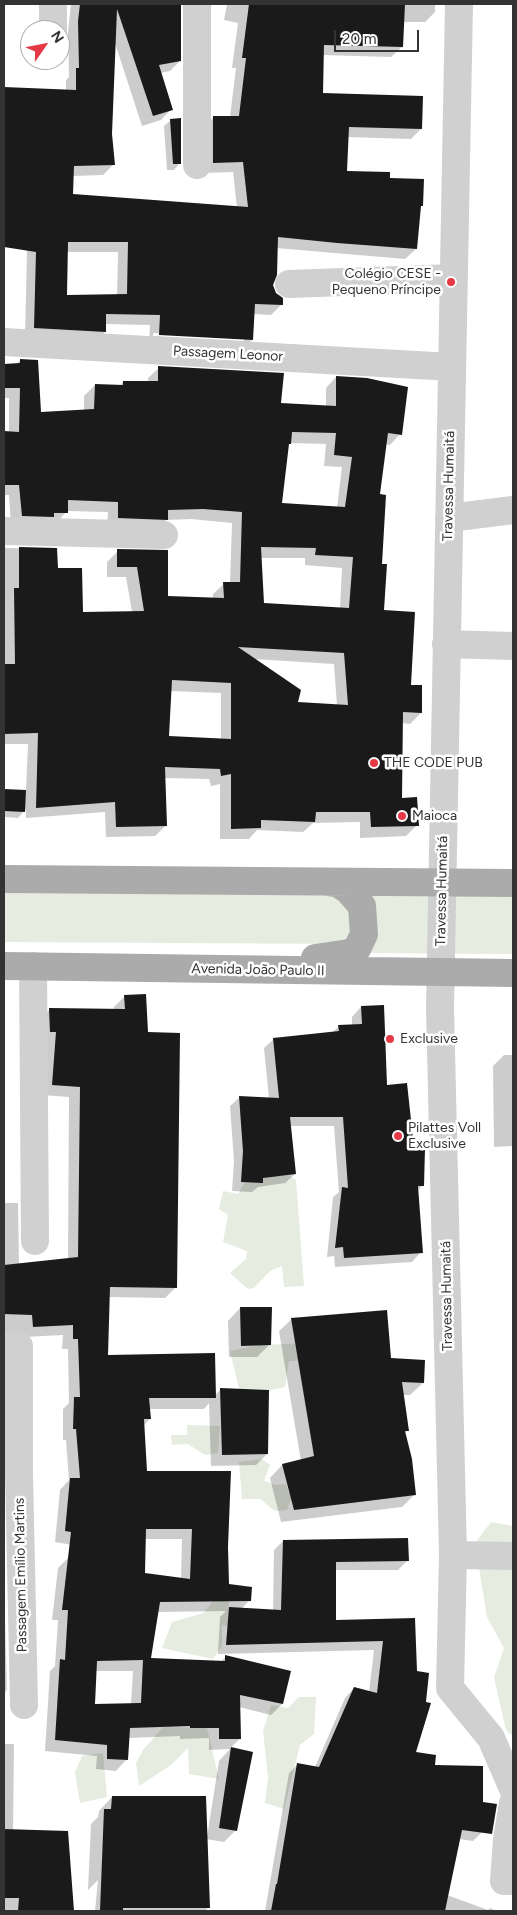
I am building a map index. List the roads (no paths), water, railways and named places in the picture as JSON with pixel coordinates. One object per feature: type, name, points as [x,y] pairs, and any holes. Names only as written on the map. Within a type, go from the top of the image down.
[{"type":"main road","points":[[4,879],[513,883]]},
{"type":"main road","points":[[281,970],[299,961],[349,953],[357,949],[362,941],[364,934],[362,906],[356,897],[343,887],[338,884],[324,882]]},
{"type":"main road","name":"Avenida João Paulo II","points":[[4,966],[513,973]]},
{"type":"street","points":[[53,4],[53,20]]},
{"type":"street","points":[[196,165],[197,4]]},
{"type":"street","name":"Travessa Humaitá","points":[[459,4],[440,972],[453,1554],[450,1688],[491,1738],[513,1789]]},
{"type":"street","points":[[289,284],[453,278]]},
{"type":"street","name":"Passagem Leonor","points":[[4,342],[452,367]]},
{"type":"street","points":[[449,518],[513,510]]},
{"type":"street","points":[[4,531],[164,535]]},
{"type":"street","points":[[446,644],[513,646]]},
{"type":"street","points":[[33,966],[35,1241]]},
{"type":"street","name":"Passagem Emílio Martins","points":[[4,1347],[20,1346],[12,1446],[19,1474],[24,1705]]},
{"type":"street","points":[[453,1554],[513,1556]]},
{"type":"street","points":[[513,1803],[504,1882],[513,1881]]},
{"type":"place","name":"Colégio CESE - Pequeno Príncipe","points":[[451,282]]},
{"type":"place","name":"THE CODE PUB","points":[[374,763]]},
{"type":"place","name":"Maioca","points":[[402,816]]},
{"type":"place","name":"Exclusive","points":[[390,1039]]},
{"type":"place","name":"Pilattes Voll Exclusive","points":[[398,1136]]}]
